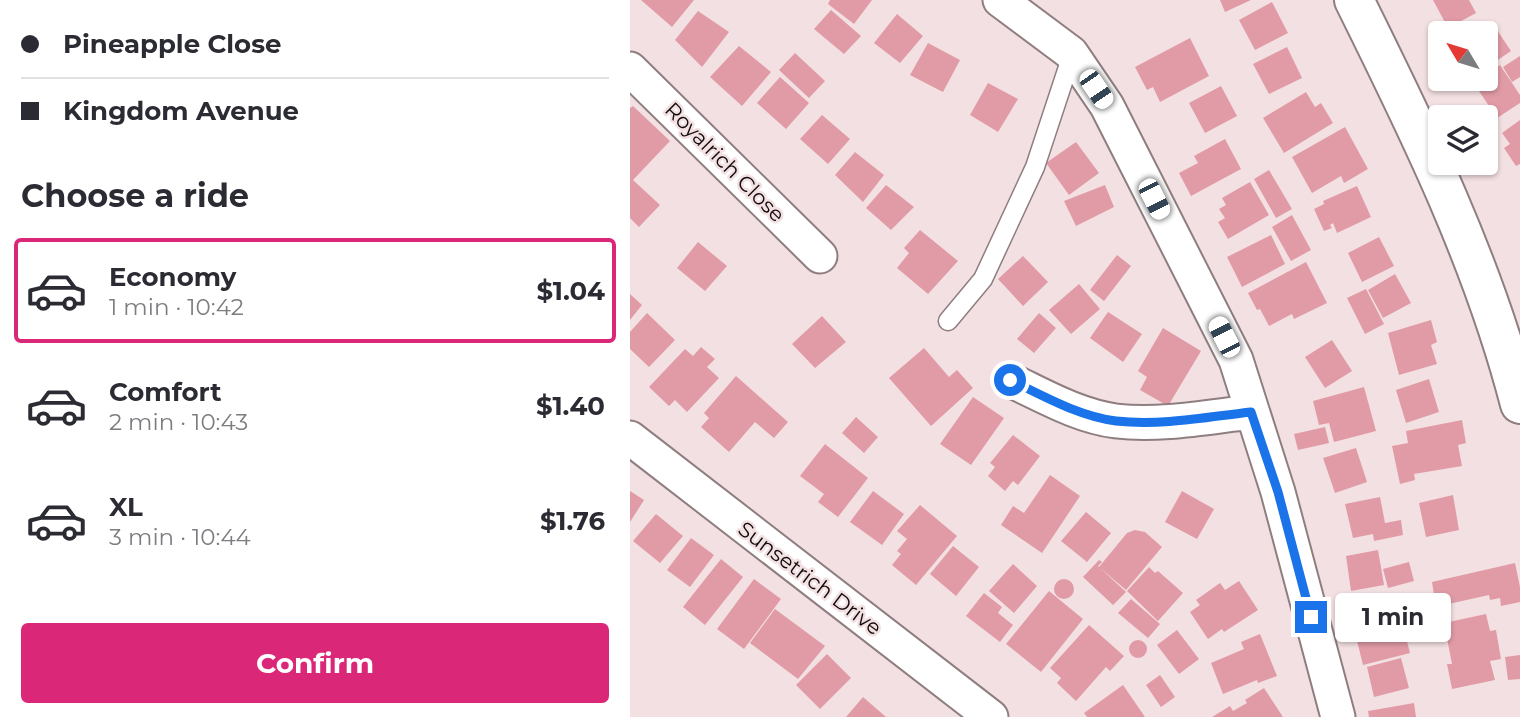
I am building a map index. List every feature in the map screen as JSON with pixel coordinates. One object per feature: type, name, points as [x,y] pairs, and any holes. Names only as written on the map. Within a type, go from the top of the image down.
[{"type":"street","points":[[1000,0],[1072,55],[1107,107],[1236,360],[1278,492],[1338,717]]},
{"type":"street","points":[[1354,0],[1413,119],[1477,264],[1520,404]]},
{"type":"street","name":"Royalrich Close","points":[[630,69],[820,256]]},
{"type":"street","points":[[1010,380],[1064,406],[1115,421],[1172,422],[1251,412]]},
{"type":"street","name":"Sunsetrich Drive","points":[[630,438],[991,717]]},
{"type":"lane","points":[[948,321],[983,279],[1035,167],[1072,55]]},
{"type":"building","points":[[641,0],[694,0],[672,27]]},
{"type":"building","points":[[830,0],[872,0],[854,24],[828,4]]},
{"type":"building","points":[[1220,0],[1251,0],[1225,12]]},
{"type":"building","points":[[1433,0],[1469,0],[1476,13],[1461,21],[1444,21]]},
{"type":"building","points":[[1272,2],[1288,33],[1255,50],[1239,20]]},
{"type":"building","points":[[831,10],[861,36],[844,54],[814,29]]},
{"type":"building","points":[[698,11],[729,32],[702,67],[675,40]]},
{"type":"building","points":[[897,14],[923,36],[900,63],[874,43]]},
{"type":"building","points":[[1498,32],[1511,51],[1498,60]]},
{"type":"building","points":[[1190,38],[1209,76],[1160,102],[1153,87],[1147,90],[1135,67]]},
{"type":"building","points":[[928,43],[960,60],[943,92],[910,75]]},
{"type":"building","points":[[739,46],[771,72],[742,106],[710,77]]},
{"type":"building","points":[[1287,47],[1302,78],[1269,94],[1253,64]]},
{"type":"building","points":[[795,53],[825,81],[809,98],[779,70]]},
{"type":"building","points":[[1520,56],[1520,77],[1512,82],[1503,67]]},
{"type":"building","points":[[1500,65],[1520,95],[1520,103],[1498,117],[1498,105],[1488,105],[1479,91],[1498,91]]},
{"type":"building","points":[[780,77],[809,103],[786,129],[757,103]]},
{"type":"building","points":[[988,83],[1018,99],[998,132],[970,115]]},
{"type":"building","points":[[1221,86],[1237,116],[1205,133],[1189,103]]},
{"type":"building","points":[[1306,92],[1315,107],[1321,103],[1333,123],[1284,153],[1263,118]]},
{"type":"building","points":[[633,106],[670,141],[633,180],[660,205],[639,227],[630,218],[630,108]]},
{"type":"building","points":[[822,115],[850,139],[828,164],[800,139]]},
{"type":"building","points":[[1520,120],[1520,164],[1516,166],[1504,148],[1510,144],[1502,133]]},
{"type":"building","points":[[1345,127],[1368,169],[1344,183],[1341,176],[1312,193],[1292,157]]},
{"type":"building","points":[[1225,139],[1241,169],[1191,196],[1179,173],[1198,163],[1194,156]]},
{"type":"building","points":[[1076,142],[1099,173],[1069,195],[1046,163]]},
{"type":"building","points":[[855,152],[884,175],[863,202],[835,175]]},
{"type":"building","points":[[1269,170],[1292,209],[1276,218],[1254,179]]},
{"type":"building","points":[[1250,182],[1269,215],[1228,239],[1218,222],[1225,218],[1219,209],[1226,205],[1222,198]]},
{"type":"building","points":[[886,185],[914,207],[891,230],[866,208]]},
{"type":"building","points":[[1105,185],[1114,207],[1076,226],[1064,201]]},
{"type":"building","points":[[1357,186],[1371,217],[1337,233],[1333,223],[1330,225],[1332,228],[1324,231],[1314,209],[1324,204],[1323,201]]},
{"type":"building","points":[[1292,215],[1311,250],[1291,261],[1272,227]]},
{"type":"building","points":[[920,230],[958,261],[928,294],[897,268],[909,253],[904,248]]},
{"type":"building","points":[[1271,235],[1285,264],[1242,287],[1227,257]]},
{"type":"building","points":[[1379,237],[1394,266],[1362,282],[1348,253]]},
{"type":"building","points":[[698,242],[727,266],[705,291],[677,268]]},
{"type":"building","points":[[1117,255],[1131,266],[1104,301],[1090,290]]},
{"type":"building","points":[[1023,256],[1048,282],[1023,306],[998,279]]},
{"type":"building","points":[[1306,262],[1327,303],[1294,319],[1292,314],[1269,326],[1248,293]]},
{"type":"building","points":[[1395,274],[1411,303],[1383,318],[1368,290]]},
{"type":"building","points":[[1079,284],[1100,309],[1071,334],[1049,310]]},
{"type":"building","points":[[1366,289],[1384,324],[1365,334],[1347,298]]},
{"type":"building","points":[[630,294],[642,305],[630,320]]},
{"type":"building","points":[[1108,312],[1142,334],[1123,362],[1090,338]]},
{"type":"building","points":[[647,313],[675,340],[649,367],[630,349],[630,332]]},
{"type":"building","points":[[1039,313],[1056,328],[1034,353],[1017,339]]},
{"type":"building","points":[[822,316],[846,342],[815,368],[792,344]]},
{"type":"building","points":[[1431,320],[1437,342],[1431,345],[1437,364],[1399,375],[1388,333]]},
{"type":"building","points":[[1163,328],[1201,351],[1168,406],[1140,390],[1147,377],[1138,371]]},
{"type":"building","points":[[1332,340],[1352,371],[1325,388],[1305,357]]},
{"type":"building","points":[[701,347],[715,359],[707,367],[719,378],[687,412],[675,400],[669,406],[649,387],[685,349],[693,356]]},
{"type":"building","points":[[924,348],[949,377],[957,370],[973,388],[931,426],[889,378]]},
{"type":"building","points":[[736,376],[788,422],[774,438],[755,422],[729,452],[701,427],[709,418],[704,413]]},
{"type":"building","points":[[1429,379],[1439,412],[1406,423],[1396,390]]},
{"type":"building","points":[[1364,387],[1376,431],[1334,442],[1329,423],[1319,425],[1313,401]]},
{"type":"building","points":[[973,397],[1004,418],[971,465],[940,444]]},
{"type":"building","points":[[856,417],[878,437],[864,453],[842,433]]},
{"type":"building","points":[[1462,420],[1466,443],[1458,445],[1462,466],[1414,474],[1415,480],[1400,484],[1392,446],[1408,443],[1406,431]]},
{"type":"building","points":[[1325,427],[1329,443],[1298,450],[1294,434]]},
{"type":"building","points":[[1013,435],[1040,456],[1018,485],[1013,481],[1005,491],[988,476],[995,467],[990,463]]},
{"type":"building","points":[[825,444],[868,478],[838,517],[818,502],[824,494],[800,476]]},
{"type":"building","points":[[1356,448],[1367,482],[1335,493],[1323,458]]},
{"type":"building","points":[[1050,475],[1080,496],[1042,553],[1001,525],[1013,506],[1024,513]]},
{"type":"building","points":[[630,491],[644,500],[630,522]]},
{"type":"building","points":[[873,491],[904,514],[882,545],[850,522]]},
{"type":"building","points":[[1182,491],[1214,509],[1197,539],[1165,522]]},
{"type":"building","points":[[1453,495],[1459,530],[1426,537],[1419,503]]},
{"type":"building","points":[[1380,497],[1385,523],[1401,520],[1403,535],[1374,541],[1373,534],[1353,538],[1345,504]]},
{"type":"building","points":[[920,505],[957,536],[916,585],[892,565],[901,554],[897,551],[907,539],[897,531]]},
{"type":"building","points":[[1086,512],[1111,533],[1087,562],[1061,541]]},
{"type":"building","points":[[656,514],[683,536],[660,563],[633,541]]},
{"type":"building","points":[[1135,530],[1145,532],[1162,547],[1126,590],[1099,567],[1127,533]]},
{"type":"building","points":[[691,538],[714,555],[690,587],[667,570]]},
{"type":"building","points":[[953,546],[979,567],[956,596],[930,574]]},
{"type":"building","points":[[1378,550],[1384,585],[1351,591],[1346,556]]},
{"type":"building","points":[[721,559],[743,577],[705,625],[683,607]]},
{"type":"building","points":[[1099,560],[1102,562],[1098,566],[1126,592],[1113,605],[1083,577]]},
{"type":"building","points":[[1409,562],[1414,581],[1388,588],[1383,569]]},
{"type":"building","points":[[1515,563],[1520,602],[1501,606],[1500,598],[1490,600],[1489,595],[1444,605],[1441,593],[1434,595],[1432,582]]},
{"type":"building","points":[[1013,564],[1037,586],[1014,613],[989,591]]},
{"type":"building","points":[[1149,567],[1155,573],[1158,571],[1183,593],[1158,621],[1127,591]]},
{"type":"building","points":[[754,579],[781,599],[744,649],[717,629]]},
{"type":"building","points":[[1064,579],[1071,582],[1074,589],[1071,596],[1064,599],[1057,596],[1054,589],[1057,582]]},
{"type":"building","points":[[1239,581],[1258,610],[1208,639],[1190,612],[1200,605],[1196,600],[1220,583],[1225,590]]},
{"type":"building","points":[[1049,591],[1083,619],[1041,672],[1006,644]]},
{"type":"building","points":[[984,593],[1002,607],[998,613],[1013,625],[1000,642],[966,616]]},
{"type":"building","points":[[1131,599],[1160,624],[1148,638],[1118,613]]},
{"type":"building","points":[[1397,603],[1410,653],[1363,665],[1351,616]]},
{"type":"building","points":[[775,609],[825,646],[798,679],[750,643]]},
{"type":"building","points":[[1486,614],[1490,631],[1496,630],[1501,659],[1490,661],[1495,680],[1452,689],[1447,664],[1452,664],[1444,623]]},
{"type":"building","points":[[1089,625],[1124,656],[1110,671],[1106,667],[1076,701],[1057,683],[1061,678],[1050,668]]},
{"type":"building","points":[[1177,630],[1199,659],[1179,674],[1157,645]]},
{"type":"building","points":[[1260,634],[1277,676],[1258,683],[1257,680],[1223,694],[1211,663],[1244,649],[1241,642]]},
{"type":"building","points":[[1134,640],[1142,640],[1147,649],[1145,656],[1134,658],[1129,653],[1129,645]]},
{"type":"building","points":[[827,654],[851,678],[820,709],[796,685]]},
{"type":"building","points":[[1520,655],[1520,679],[1508,680],[1505,657]]},
{"type":"building","points":[[1401,658],[1409,688],[1374,697],[1367,667]]},
{"type":"building","points":[[1160,675],[1175,697],[1161,707],[1146,685]]},
{"type":"building","points":[[1123,685],[1145,717],[1087,717],[1084,713]]},
{"type":"building","points":[[1264,688],[1283,717],[1212,717],[1230,706],[1233,711]]},
{"type":"building","points":[[863,697],[886,717],[846,717]]},
{"type":"building","points":[[1414,703],[1416,717],[1369,717],[1368,711]]},
{"type":"route","points":[[1010,380],[1064,406],[1115,421],[1172,422],[1251,412],[1278,492],[1311,617]]}]
